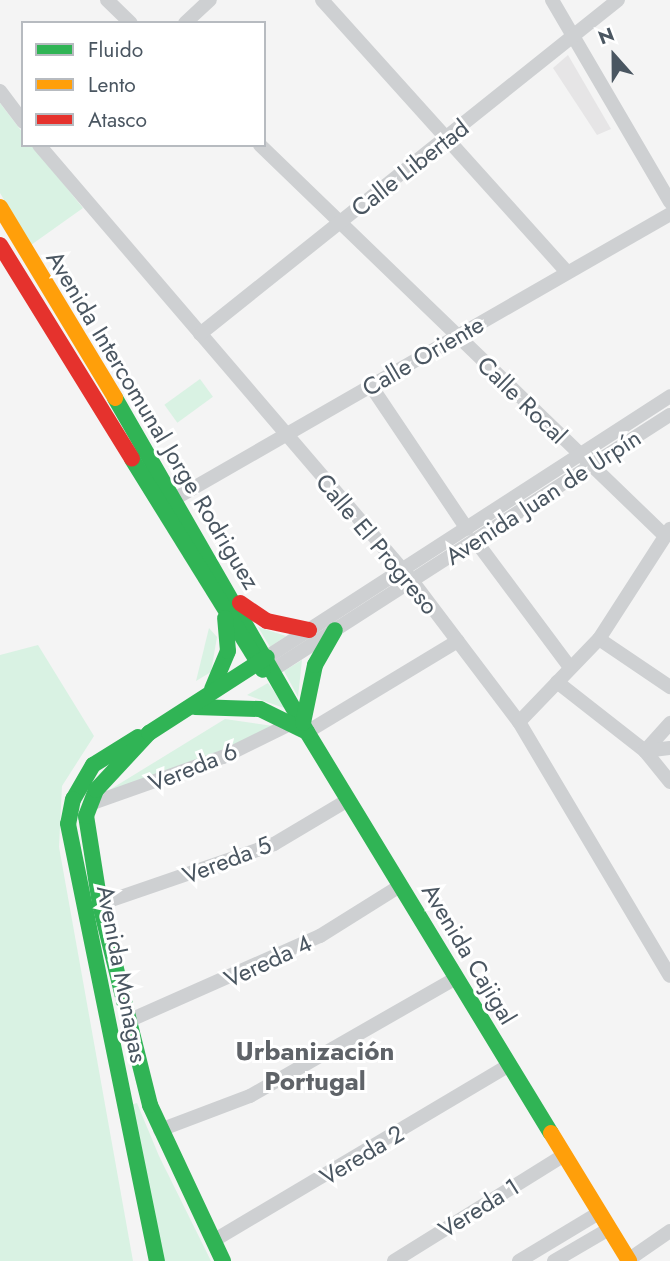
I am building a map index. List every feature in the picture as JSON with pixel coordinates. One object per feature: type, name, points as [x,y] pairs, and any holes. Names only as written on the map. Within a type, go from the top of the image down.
[{"type":"main road","name":"Avenida Intercomunal Jorge Rodriguez","points":[[0,207],[176,498],[224,598]]},
{"type":"main road","name":"Avenida Intercomunal Jorge Rodriguez","points":[[0,245],[266,663]]},
{"type":"main road","points":[[224,598],[267,621],[309,630]]},
{"type":"main road","points":[[206,696],[228,651],[224,598]]},
{"type":"main road","points":[[190,708],[243,705],[301,726],[316,665],[335,630]]},
{"type":"main road","name":"Avenida Monagas","points":[[154,1258],[68,824],[73,799],[93,765],[112,748],[149,733],[206,696],[266,663]]},
{"type":"main road","name":"Avenida Cajigal","points":[[266,663],[301,726],[628,1260]]},
{"type":"main road","name":"Avenida Monagas","points":[[149,733],[120,761],[90,804],[87,839],[128,1021],[160,1130],[223,1261]]},
{"type":"street","points":[[107,0],[129,21]]},
{"type":"street","points":[[187,21],[210,0]]},
{"type":"street","points":[[322,0],[567,272]]},
{"type":"street","points":[[552,0],[670,202]]},
{"type":"street","name":"Calle Libertad","points":[[200,334],[449,139],[618,0]]},
{"type":"street","points":[[0,90],[21,119]]},
{"type":"street","name":"Calle Rocal","points":[[262,147],[585,461],[667,533]]},
{"type":"street","name":"Calle El Progreso","points":[[46,148],[284,436],[408,577],[458,641],[519,722],[670,976]]},
{"type":"street","name":"Calle Oriente","points":[[176,498],[670,214]]},
{"type":"street","points":[[371,386],[471,534],[569,666]]},
{"type":"street","name":"Avenida Juan de Urpín","points":[[585,461],[670,396]]},
{"type":"street","name":"Avenida Juan de Urpín","points":[[266,663],[335,630],[471,534],[585,461],[670,415]]},
{"type":"street","points":[[519,722],[569,666],[599,639],[667,533]]},
{"type":"street","name":"Avenida Juan de Urpín","points":[[266,663],[309,630],[408,577]]},
{"type":"street","points":[[599,639],[670,687]]},
{"type":"street","name":"Vereda 6","points":[[90,804],[301,726],[458,641]]},
{"type":"street","points":[[557,682],[645,751],[670,782]]},
{"type":"street","points":[[645,751],[670,723]]},
{"type":"street","points":[[645,751],[670,748]]},
{"type":"street","name":"Vereda 5","points":[[100,904],[274,844],[348,800]]},
{"type":"street","name":"Vereda 4","points":[[128,1021],[309,942],[400,886]]},
{"type":"street","points":[[160,1130],[250,1096],[456,978]]},
{"type":"street","name":"Vereda 2","points":[[213,1241],[509,1065]]},
{"type":"street","name":"Vereda 1","points":[[394,1261],[564,1155]]},
{"type":"street","points":[[519,1261],[599,1213]]},
{"type":"street","points":[[554,1261],[609,1229]]},
{"type":"street","points":[[628,1260],[670,1231]]},
{"type":"shaded area","points":[[568,55],[611,129],[597,135],[553,68]]},
{"type":"green space","points":[[0,103],[21,130],[21,147],[34,147],[83,208],[31,245],[0,193]]},
{"type":"green space","points":[[200,379],[213,397],[177,423],[164,405]]},
{"type":"green space","points":[[258,627],[286,636],[270,647]]},
{"type":"green space","points":[[209,628],[217,637],[211,672],[196,681]]},
{"type":"green space","points":[[38,645],[94,736],[62,786],[59,847],[133,1261],[0,1261],[0,655]]},
{"type":"green space","points":[[302,660],[298,697],[284,671]]},
{"type":"green space","points":[[268,683],[287,709],[247,695]]},
{"type":"green space","points":[[225,719],[273,726],[219,753],[106,792]]},
{"type":"green space","points":[[137,1103],[159,1156],[211,1261],[163,1261],[130,1105]]},
{"type":"traffic: fast","points":[[115,398],[307,732],[551,1133]]},
{"type":"traffic: fast","points":[[132,459],[263,670]]},
{"type":"traffic: fast","points":[[212,689],[228,651],[225,618]]},
{"type":"traffic: fast","points":[[303,723],[315,665],[335,630]]},
{"type":"traffic: fast","points":[[223,1261],[150,1105],[100,904],[86,816],[96,790],[149,733],[267,657]]},
{"type":"traffic: fast","points":[[195,707],[260,709],[307,732]]},
{"type":"traffic: fast","points":[[138,737],[93,765],[73,799],[68,824],[157,1261]]},
{"type":"traffic: slow","points":[[0,207],[115,398]]},
{"type":"traffic: slow","points":[[551,1133],[629,1261]]},
{"type":"traffic: jam","points":[[0,245],[132,459]]},
{"type":"traffic: jam","points":[[240,603],[267,621],[309,630]]},
{"type":"district","name":"Urbanización Portugal","points":[[315,1067]]}]
